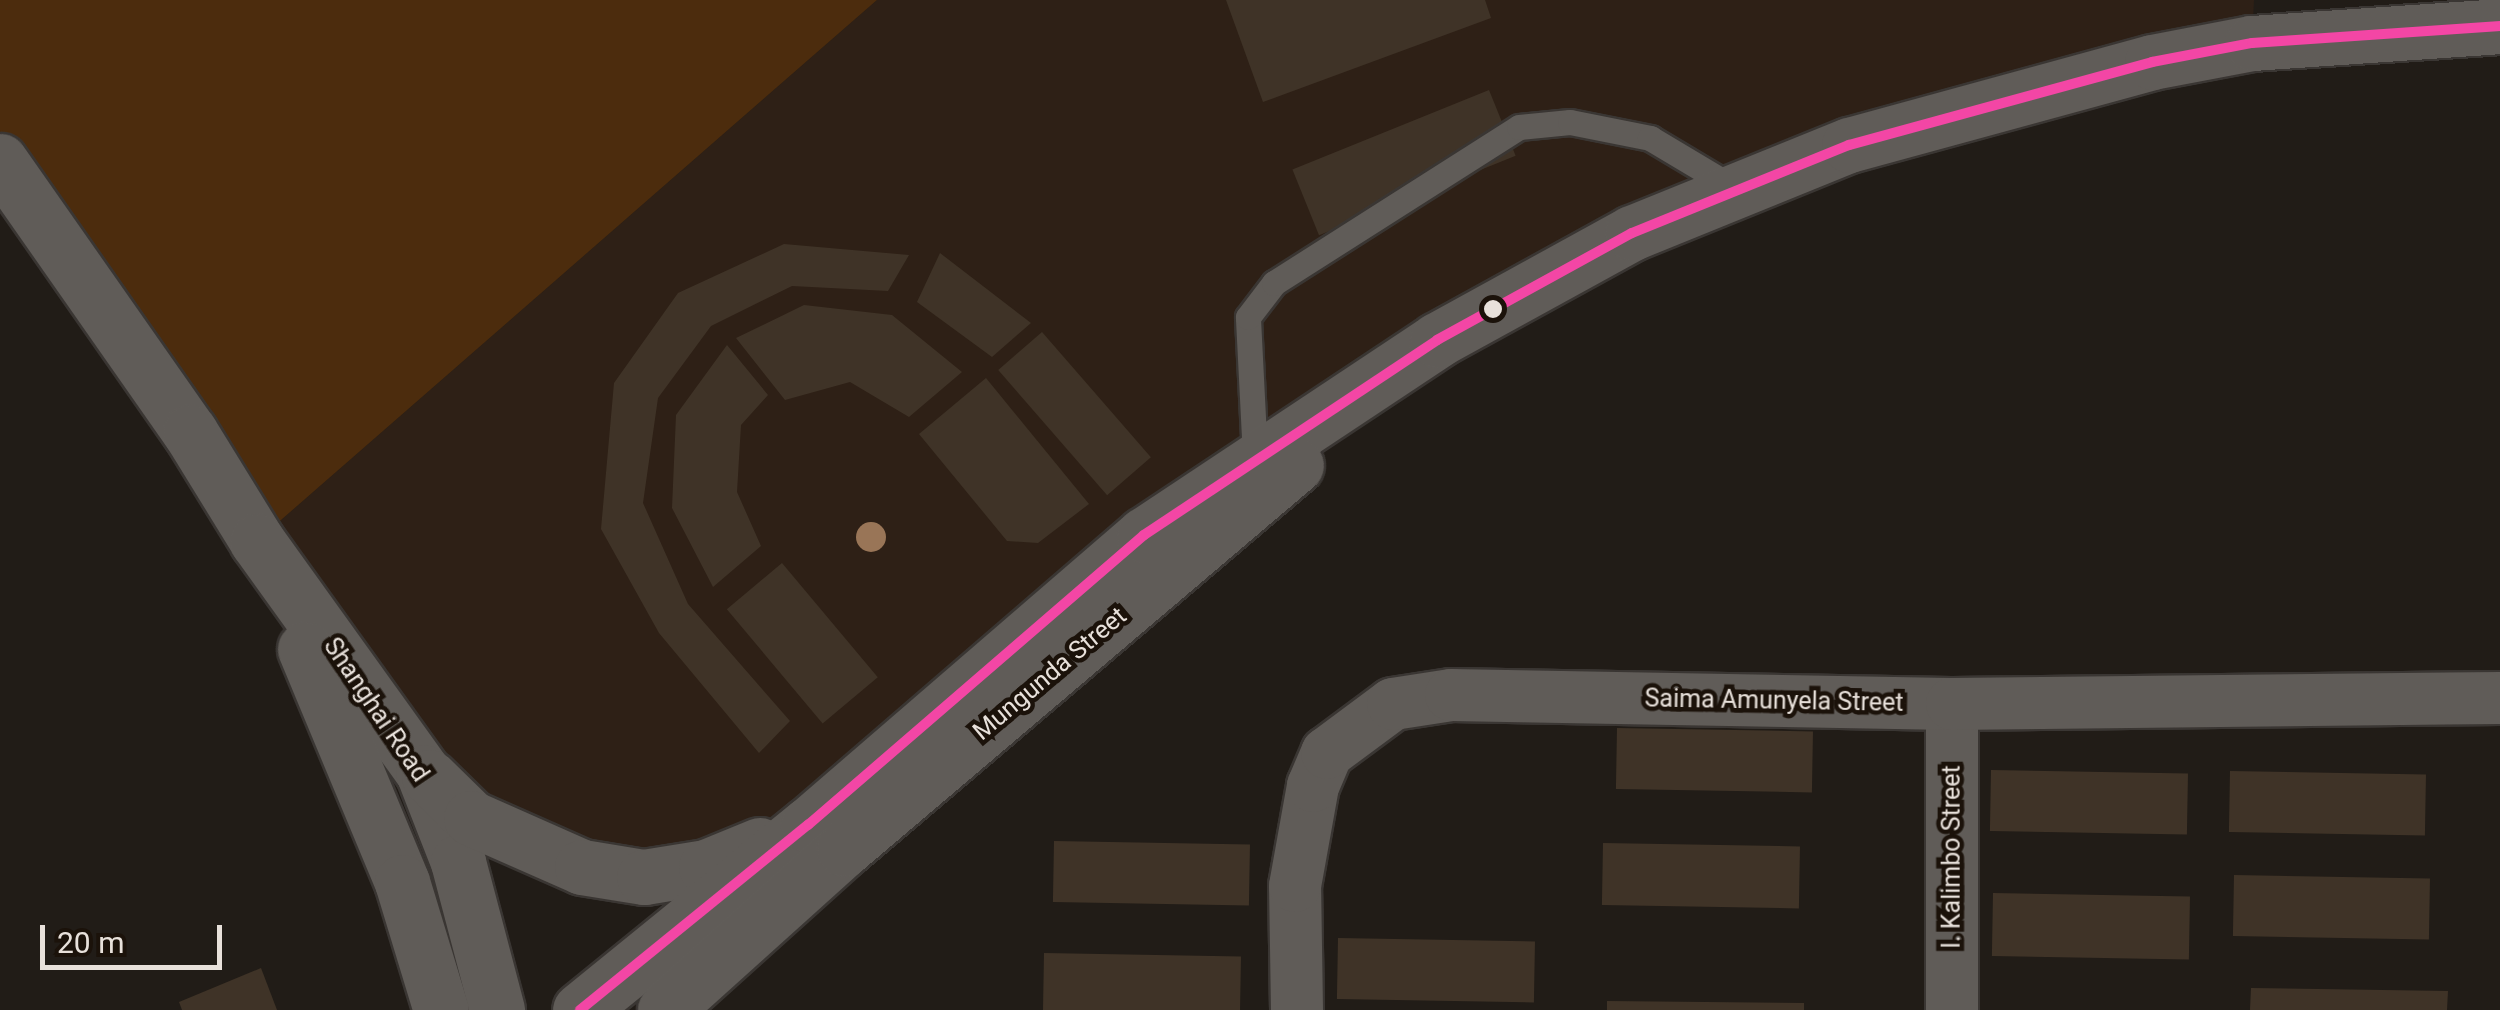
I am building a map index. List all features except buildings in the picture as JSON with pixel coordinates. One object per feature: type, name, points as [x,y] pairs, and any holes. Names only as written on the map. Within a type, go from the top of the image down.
[{"type":"street","name":"Mungunda Street","points":[[580,1010],[808,825],[1144,535],[1254,457],[1437,340],[1632,232],[1849,145],[2152,62],[2252,43],[2500,26]]},
{"type":"street","name":"Shanghai Road","points":[[0,160],[190,432],[257,541],[423,772],[458,862],[497,1010]]},
{"type":"street","name":"Mungunda Street","points":[[665,1010],[1437,340]]},
{"type":"street","name":"Shanghai Road","points":[[257,541],[341,728],[414,916],[441,1010]]},
{"type":"street","name":"Saima Amunyela Street","points":[[1297,1010],[1296,886],[1313,786],[1327,754],[1393,704],[1451,695],[1952,704],[2500,698]]},
{"type":"street","name":"I. Kalimbo Street","points":[[1952,704],[1952,1010]]},
{"type":"street","points":[[423,772],[471,818],[532,849],[582,867],[644,877],[706,867],[808,825]]},
{"type":"lane","points":[[1254,457],[1248,316],[1274,283],[1519,127],[1570,122],[1650,138],[1736,189]]},
{"type":"shaded area","points":[[0,0],[877,0],[257,541],[0,161]]},
{"type":"shaded area","points":[[877,0],[2254,0],[2252,43],[2003,100],[1537,281],[808,825],[644,877],[423,772],[257,541]]},
{"type":"transit line","points":[[580,1010],[808,825],[1144,535],[1437,340],[1632,233],[1849,145],[2152,62],[2252,43],[2500,26]]}]
